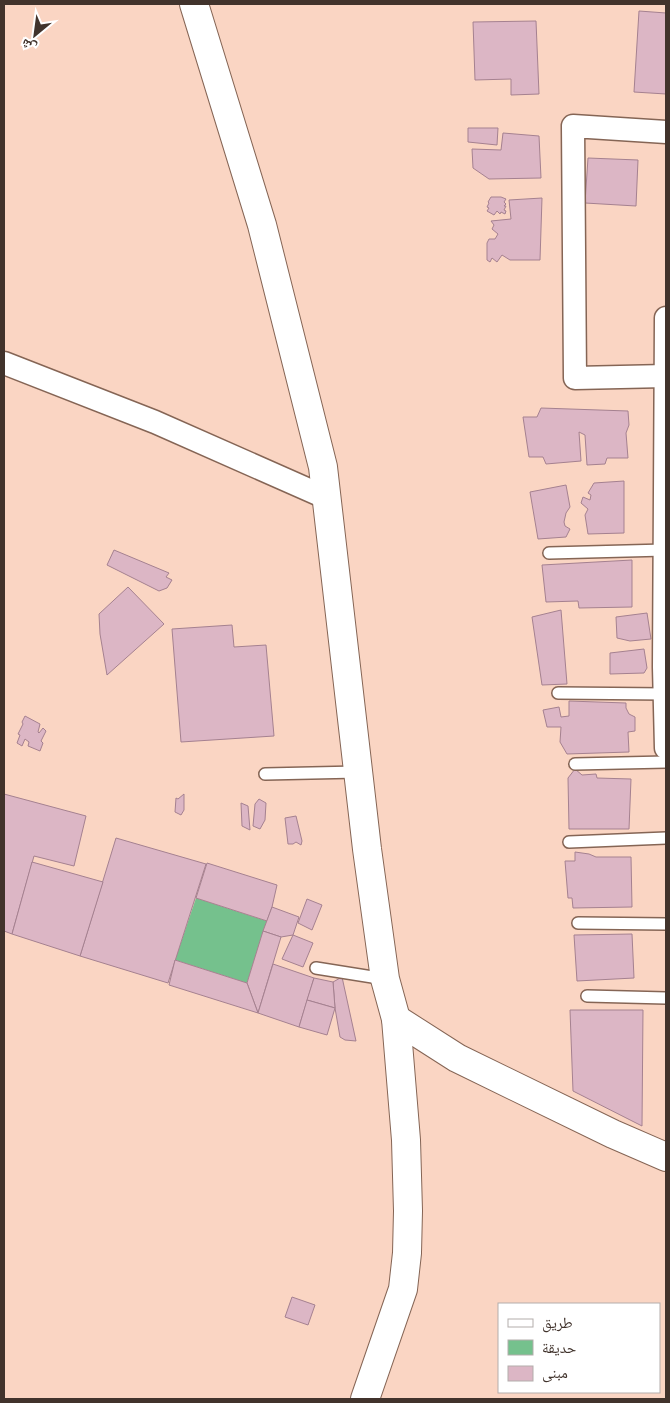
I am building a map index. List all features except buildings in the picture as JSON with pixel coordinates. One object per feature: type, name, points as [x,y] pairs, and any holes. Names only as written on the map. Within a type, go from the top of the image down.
[{"type":"street","points":[[194,4],[262,225],[323,467],[367,850],[385,979],[396,1020],[406,1140],[407,1253],[403,1289],[365,1399]]},
{"type":"street","points":[[666,132],[573,126],[575,378],[666,376]]},
{"type":"street","points":[[666,318],[666,748]]},
{"type":"street","points":[[4,363],[155,422],[327,498]]},
{"type":"street","points":[[396,1020],[458,1058],[613,1134],[666,1156]]},
{"type":"lane","points":[[549,553],[665,556]]},
{"type":"lane","points":[[558,694],[665,694]]},
{"type":"lane","points":[[575,764],[666,762]]},
{"type":"lane","points":[[265,774],[359,772]]},
{"type":"lane","points":[[569,842],[666,838]]},
{"type":"lane","points":[[578,923],[666,924]]},
{"type":"lane","points":[[316,968],[385,979]]},
{"type":"lane","points":[[587,996],[666,998]]},
{"type":"green space","points":[[196,898],[267,921],[247,983],[175,960]]}]
